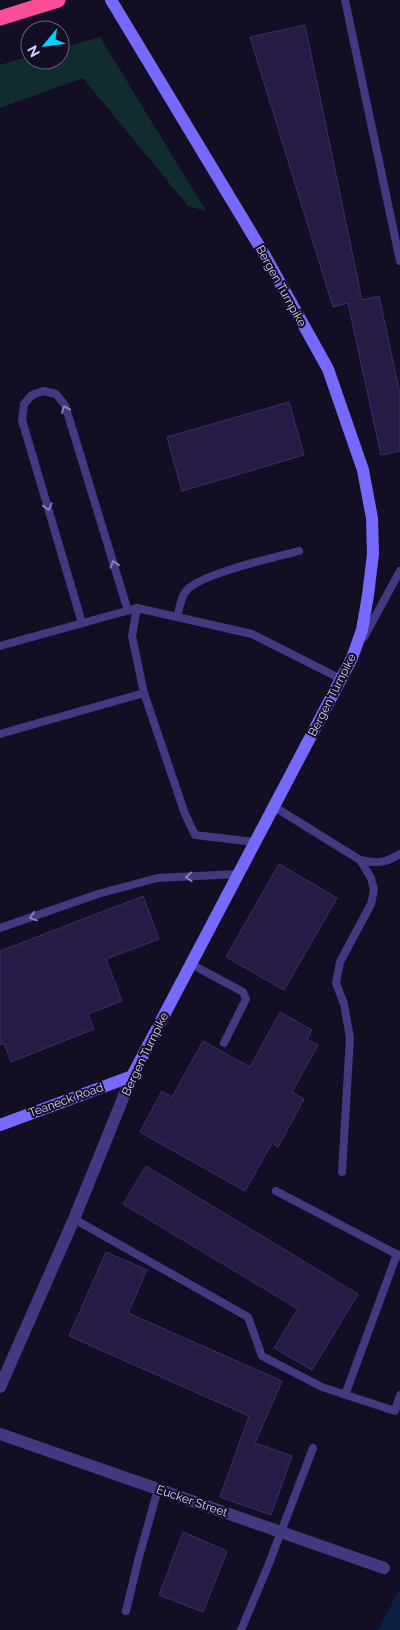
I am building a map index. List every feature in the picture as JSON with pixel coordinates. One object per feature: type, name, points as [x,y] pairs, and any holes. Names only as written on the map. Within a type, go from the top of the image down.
[{"type":"highway","points":[[0,18],[58,0]]},
{"type":"main road","name":"Bergen Turnpike","points":[[111,0],[264,254],[328,369],[363,470],[372,518],[373,554],[362,630],[342,679],[273,806],[132,1076]]},
{"type":"main road","name":"Teaneck Road","points":[[0,1125],[132,1076]]},
{"type":"street","name":"Bergen Turnpike","points":[[0,1387],[74,1219],[132,1076]]},
{"type":"street","name":"Eucker Street","points":[[0,1434],[384,1568]]},
{"type":"lane","points":[[345,0],[400,261]]},
{"type":"lane","points":[[82,623],[22,420],[24,404],[32,395],[43,391],[56,394],[65,405],[128,611]]},
{"type":"lane","points":[[177,617],[185,591],[202,580],[229,570],[300,551]]},
{"type":"lane","points":[[348,665],[400,571]]},
{"type":"lane","points":[[138,608],[132,636],[144,693],[185,814],[195,834],[255,842]]},
{"type":"lane","points":[[0,646],[138,608],[252,634],[342,679]]},
{"type":"lane","points":[[0,734],[144,693]]},
{"type":"lane","points":[[273,806],[360,860],[375,863],[390,860],[400,854]]},
{"type":"lane","points":[[342,1172],[350,1038],[344,1004],[336,983],[340,962],[371,904],[374,890],[371,878],[360,860]]},
{"type":"lane","points":[[0,928],[98,894],[157,878],[238,874]]},
{"type":"lane","points":[[191,964],[243,992],[246,998],[224,1043]]},
{"type":"lane","points":[[276,1192],[398,1255],[345,1395]]},
{"type":"lane","points":[[74,1219],[248,1317],[262,1356],[322,1387],[394,1411],[400,1395]]},
{"type":"lane","points":[[241,1630],[313,1448]]},
{"type":"lane","points":[[126,1611],[158,1489]]},
{"type":"green space","points":[[100,37],[206,211],[188,206],[83,78],[0,108],[0,65],[20,59],[20,70],[70,70],[70,45]]},
{"type":"water","points":[[400,1588],[400,1630],[378,1630]]},
{"type":"building","points":[[305,25],[362,300],[379,296],[400,394],[400,451],[381,455],[348,303],[333,307],[250,37]]},
{"type":"building","points":[[289,402],[304,455],[182,491],[167,437]]},
{"type":"building","points":[[279,864],[337,898],[284,990],[226,957]]},
{"type":"building","points":[[143,896],[159,939],[106,959],[122,1001],[88,1014],[94,1029],[11,1062],[4,1043],[0,1045],[0,951]]},
{"type":"building","points":[[280,1012],[312,1030],[307,1039],[318,1045],[292,1092],[304,1099],[278,1147],[272,1143],[245,1191],[140,1132],[162,1091],[172,1097],[203,1041],[250,1067]]},
{"type":"building","points":[[146,1166],[358,1294],[312,1370],[274,1348],[298,1309],[123,1204]]},
{"type":"building","points":[[106,1252],[147,1270],[128,1313],[282,1381],[255,1443],[292,1456],[271,1515],[220,1497],[249,1416],[69,1336]]},
{"type":"building","points":[[183,1532],[227,1551],[203,1612],[159,1595]]}]
